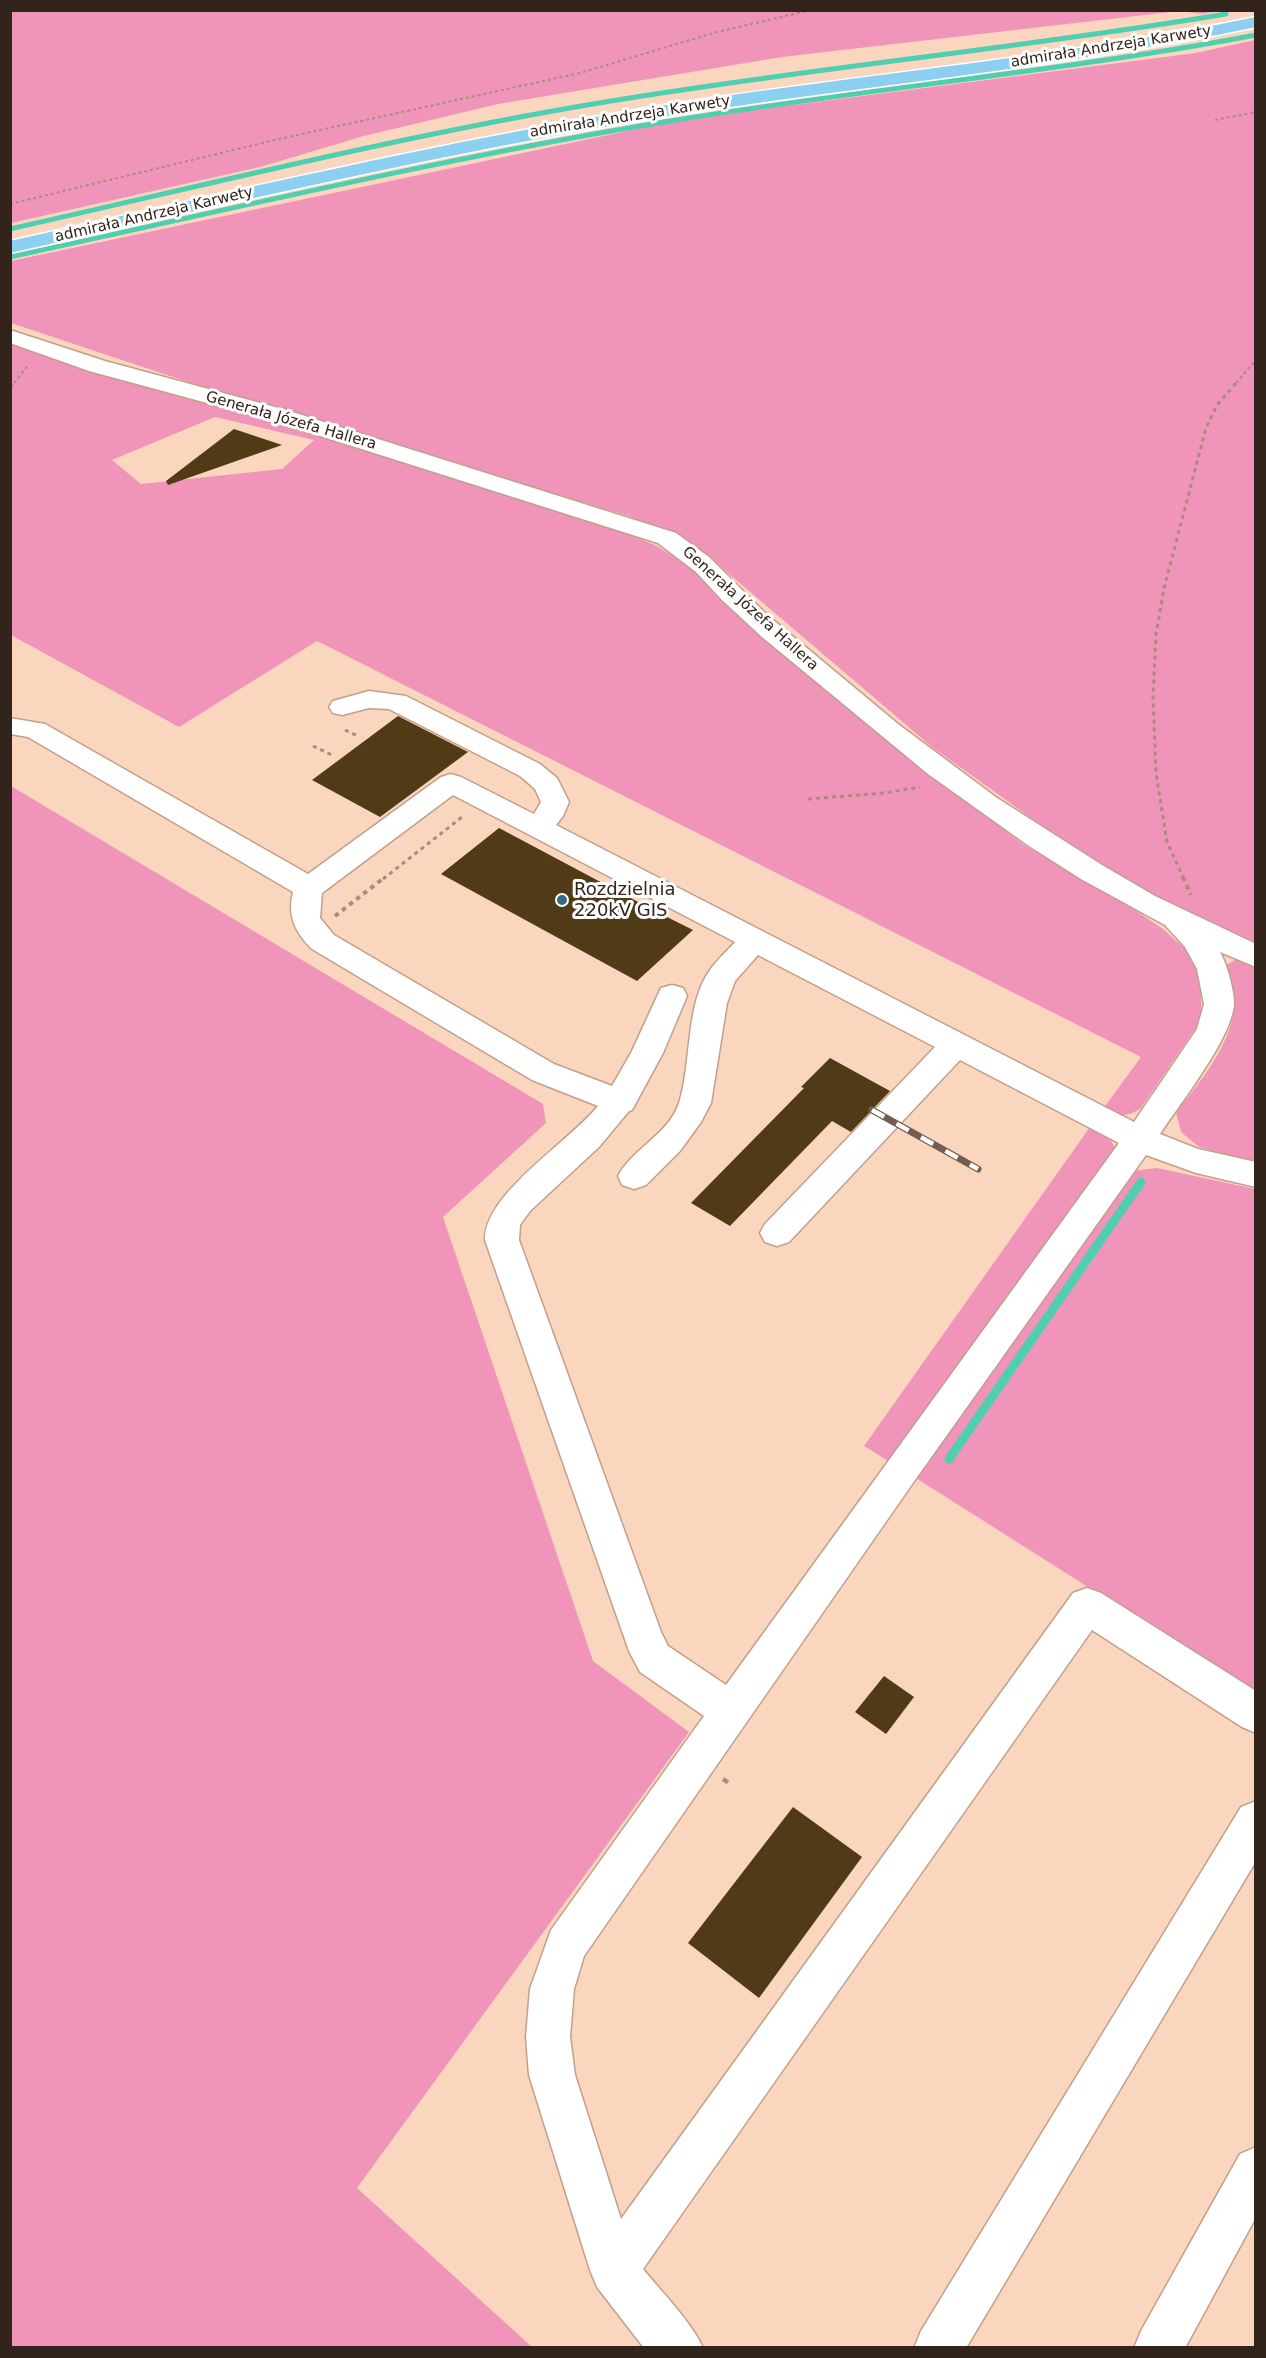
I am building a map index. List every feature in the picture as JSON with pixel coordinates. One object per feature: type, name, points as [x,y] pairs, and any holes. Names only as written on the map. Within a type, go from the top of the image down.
[{"type":"main road","name":"admirała Andrzeja Karwety","points":[[10,247],[521,135],[708,104],[1146,44],[1256,22]]},
{"type":"street","name":"Generała Józefa Hallera","points":[[10,336],[97,366],[278,415],[667,538],[704,565],[731,595],[842,691],[944,773],[1042,842],[1177,921],[1256,957]]},
{"type":"street","points":[[342,707],[358,700],[379,698],[397,702],[531,770],[548,784],[555,802],[549,816],[536,827]]},
{"type":"street","points":[[10,726],[35,730],[309,888]]},
{"type":"street","points":[[621,1102],[543,1072],[323,942],[308,926],[304,915],[309,888],[451,783],[1140,1139],[1176,1156],[1213,1167],[1256,1175]]},
{"type":"street","points":[[679,2348],[669,2340],[614,2270],[552,2075],[548,2037],[552,1989],[566,1945],[1140,1139],[1212,1031],[1219,1004],[1212,969],[1207,956],[1196,940],[1177,921]]},
{"type":"street","points":[[634,1176],[671,1139],[689,1117],[695,1103],[712,1003],[721,977],[755,939]]},
{"type":"street","points":[[672,996],[651,1048],[621,1102],[590,1136],[512,1210],[502,1229],[502,1240],[643,1638],[654,1659],[731,1711]]},
{"type":"street","points":[[777,1233],[956,1044]]},
{"type":"street","points":[[614,2270],[1087,1605],[1256,1714]]},
{"type":"street","points":[[938,2348],[1256,1821]]},
{"type":"street","points":[[1158,2348],[1256,2170]]},
{"type":"path","points":[[10,204],[279,139],[580,73],[717,32],[811,10]]},
{"type":"path","points":[[1215,120],[1256,112]]},
{"type":"path","points":[[1213,939],[1167,842],[1160,805],[1156,773],[1153,696],[1156,635],[1164,588],[1206,428],[1217,405],[1256,360]]},
{"type":"path","points":[[313,746],[334,756]]},
{"type":"path","points":[[808,799],[916,789],[944,773]]},
{"type":"shaded area","points":[[11,10],[1218,11],[1203,14],[1179,11],[782,57],[498,104],[364,136],[260,167],[11,223]]},
{"type":"shaded area","points":[[1255,40],[1255,950],[1152,896],[1031,818],[932,747],[708,556],[669,532],[629,516],[245,401],[11,323],[11,261],[684,119],[1196,53]]},
{"type":"shaded area","points":[[11,344],[105,375],[261,417],[621,531],[657,546],[688,566],[762,636],[903,753],[1024,845],[1132,908],[1163,929],[1184,948],[1198,972],[1201,1020],[1141,1108],[1127,1115],[1114,1113],[1103,1109],[1141,1057],[317,641],[179,727],[11,635]],"holes":[[[215,417],[314,440],[282,469],[141,484],[112,460]]]},
{"type":"shaded area","points":[[11,786],[543,1104],[546,1123],[443,1217],[593,1661],[689,1732],[357,2188],[532,2347],[11,2347]]},
{"type":"shaded area","points":[[1235,960],[1255,964],[1255,1162],[1199,1147],[1181,1132],[1176,1112],[1214,1061],[1229,1031],[1234,1002],[1226,965]]},
{"type":"shaded area","points":[[1090,1127],[1109,1137],[1116,1150],[890,1462],[864,1446]]},
{"type":"shaded area","points":[[1157,1168],[1255,1189],[1255,1693],[916,1478],[1132,1171]]},
{"type":"building","points":[[234,429],[282,445],[168,485],[166,481]]},
{"type":"building","points":[[398,716],[468,752],[380,817],[312,780]]},
{"type":"building","name":"Rozdzielnia 220kV GIS","points":[[499,828],[693,930],[637,981],[441,874]]},
{"type":"building","points":[[830,1058],[890,1091],[851,1132],[832,1121],[730,1226],[691,1203],[804,1088],[801,1087]]},
{"type":"building","points":[[884,1676],[914,1697],[886,1734],[855,1712]]},
{"type":"building","points":[[793,1807],[862,1857],[759,1998],[688,1943]]},
{"type":"waterway","points":[[10,229],[304,162],[525,116],[677,91],[1070,38],[1226,14]]},
{"type":"waterway","points":[[10,257],[336,185],[582,136],[738,110],[1109,60],[1256,35]]},
{"type":"waterway","points":[[949,1459],[1141,1182]]},
{"type":"railway","points":[[872,1110],[978,1169]]},
{"type":"place","name":"Rozdzielnia 220kV GIS","points":[[562,900]]}]
